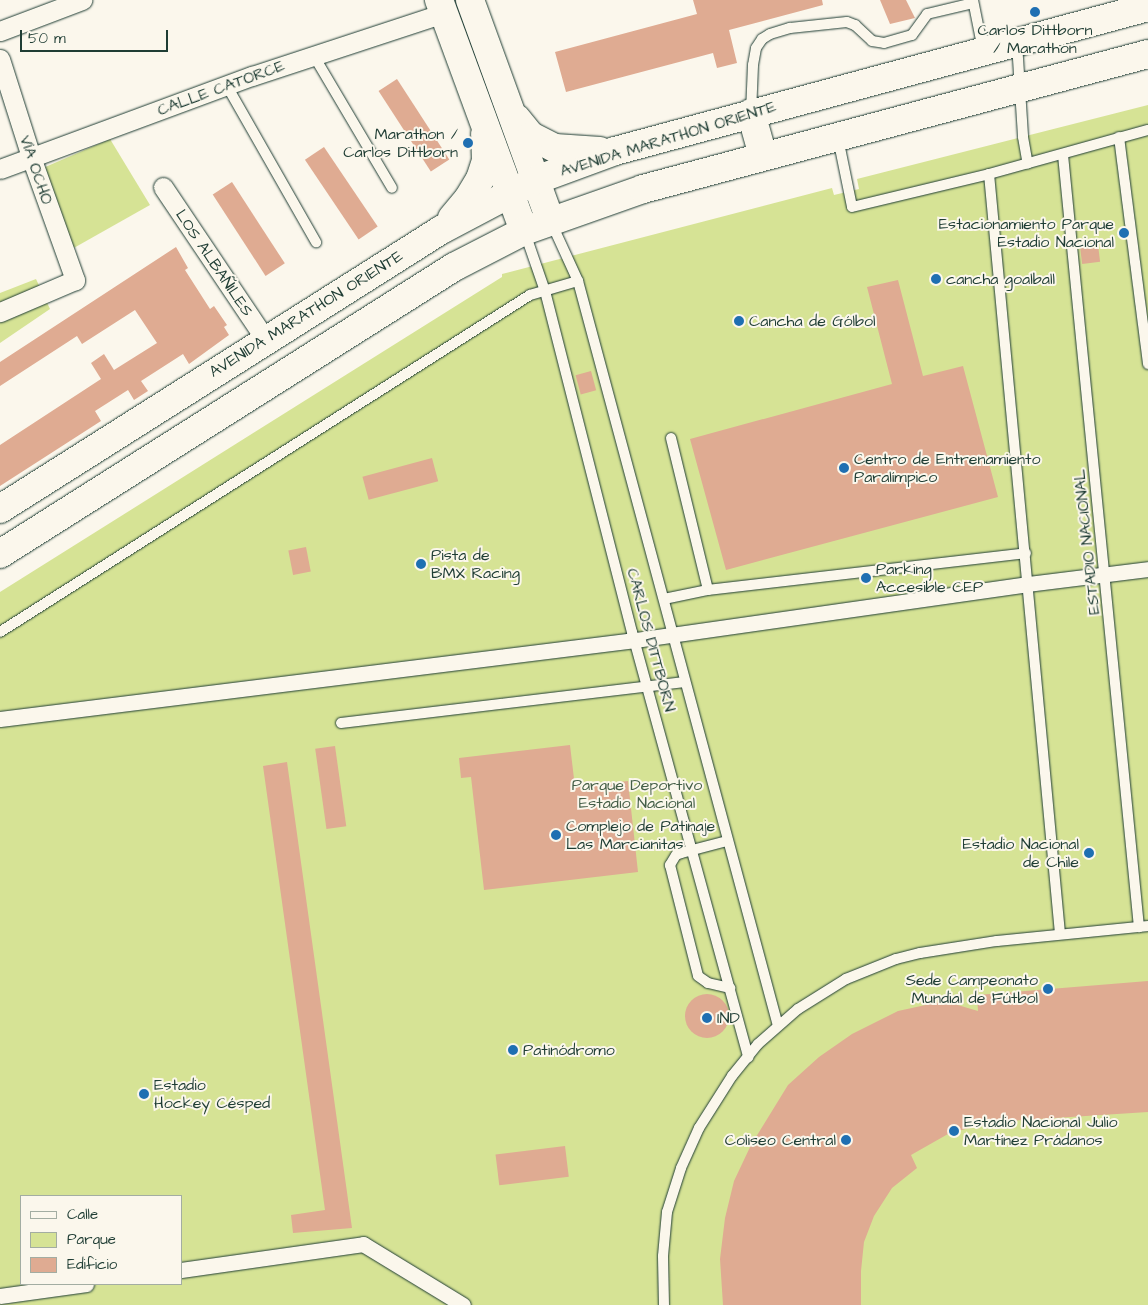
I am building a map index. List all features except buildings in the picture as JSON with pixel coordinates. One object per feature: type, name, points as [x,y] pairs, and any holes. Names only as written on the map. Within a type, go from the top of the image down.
[{"type":"main road","points":[[470,0],[550,220]]},
{"type":"main road","points":[[442,7],[524,230]]},
{"type":"main road","name":"AVENIDA MARATHON ORIENTE","points":[[0,509],[265,339],[441,230],[536,180],[615,151],[1148,7]]},
{"type":"main road","points":[[0,554],[454,267],[524,230],[643,189],[1148,54]]},
{"type":"main road","points":[[511,109],[531,136],[555,148],[615,151]]},
{"type":"main road","points":[[751,113],[763,156]]},
{"type":"main road","points":[[441,230],[468,199],[480,179],[486,160],[483,117]]},
{"type":"main road","points":[[113,437],[135,468]]},
{"type":"street","points":[[0,31],[82,0]]},
{"type":"street","name":"CALLE CATORCE","points":[[0,169],[226,86],[314,56],[442,7]]},
{"type":"street","name":"VÍA OCHO","points":[[0,59],[31,157],[75,280],[0,312]]},
{"type":"street","name":"LOS ALBAÑILES","points":[[163,187],[265,339]]},
{"type":"street","points":[[0,719],[673,635],[1028,584],[1148,569]]},
{"type":"street","points":[[182,1270],[363,1244],[462,1305]]},
{"type":"street","points":[[0,1296],[79,1285]]},
{"type":"lane","points":[[751,113],[753,65],[756,48],[762,39],[770,34],[790,28],[847,22],[855,25],[872,41],[884,43],[912,35],[927,14],[973,2],[984,52]]},
{"type":"lane","points":[[1016,42],[1023,137],[1028,164]]},
{"type":"lane","points":[[314,56],[392,188]]},
{"type":"lane","points":[[226,86],[316,242]]},
{"type":"lane","points":[[838,136],[852,207],[1028,164],[1148,130]]},
{"type":"lane","points":[[1119,137],[1148,364]]},
{"type":"lane","name":"ESTADIO NACIONAL","points":[[1062,155],[1143,927]]},
{"type":"lane","points":[[989,174],[1026,553],[1060,934]]},
{"type":"lane","name":"CARLOS DITTBORN","points":[[550,220],[578,281],[778,1026]]},
{"type":"lane","name":"CARLOS DITTBORN","points":[[524,230],[544,291],[634,640],[748,1057]]},
{"type":"lane","points":[[0,632],[530,296],[578,281]]},
{"type":"lane","points":[[671,438],[708,590]]},
{"type":"lane","points":[[664,599],[708,590],[1026,553]]},
{"type":"lane","points":[[340,723],[685,682]]},
{"type":"lane","points":[[727,841],[676,855],[670,865],[697,972],[704,981],[730,988]]},
{"type":"lane","points":[[664,1305],[663,1256],[668,1212],[681,1168],[699,1128],[732,1076],[778,1026],[798,1009],[846,979],[896,959],[920,953],[997,941],[1143,927]]},
{"type":"green space","name":"Parque Deportivo Estadio Nacional","points":[[1148,105],[1148,1305],[0,1305],[0,592],[502,277],[502,274],[832,188],[834,195],[859,189],[857,179]]},
{"type":"green space","points":[[110,139],[150,205],[72,249],[43,168]]},
{"type":"green space","points":[[36,279],[50,309],[0,343],[0,293]]},
{"type":"place","name":"Carlos Dittborn / Marathon","points":[[1035,12]]},
{"type":"place","name":"Marathon / Carlos Dittborn","points":[[468,143]]},
{"type":"place","name":"Estacionamiento Parque Estadio Nacional","points":[[1124,233]]},
{"type":"place","name":"cancha goalball","points":[[936,279]]},
{"type":"place","name":"Cancha de Gólbol","points":[[739,321]]},
{"type":"place","name":"Centro de Entrenamiento Paralímpico","points":[[844,468]]},
{"type":"place","name":"Pista de BMX Racing","points":[[421,564]]},
{"type":"place","name":"Parking Accesible CEP","points":[[866,578]]},
{"type":"place","name":"Complejo de Patinaje Las Marcianitas","points":[[556,835]]},
{"type":"place","name":"Estadio Nacional de Chile","points":[[1089,853]]},
{"type":"place","name":"Sede Campeonato Mundial de Fútbol","points":[[1048,989]]},
{"type":"place","name":"IND","points":[[707,1018]]},
{"type":"place","name":"Patinódromo","points":[[513,1050]]},
{"type":"place","name":"Estadio Hockey Césped","points":[[144,1094]]},
{"type":"place","name":"Estadio Nacional Julio Martínez Prádanos","points":[[954,1131]]},
{"type":"place","name":"Coliseo Central","points":[[846,1140]]}]
